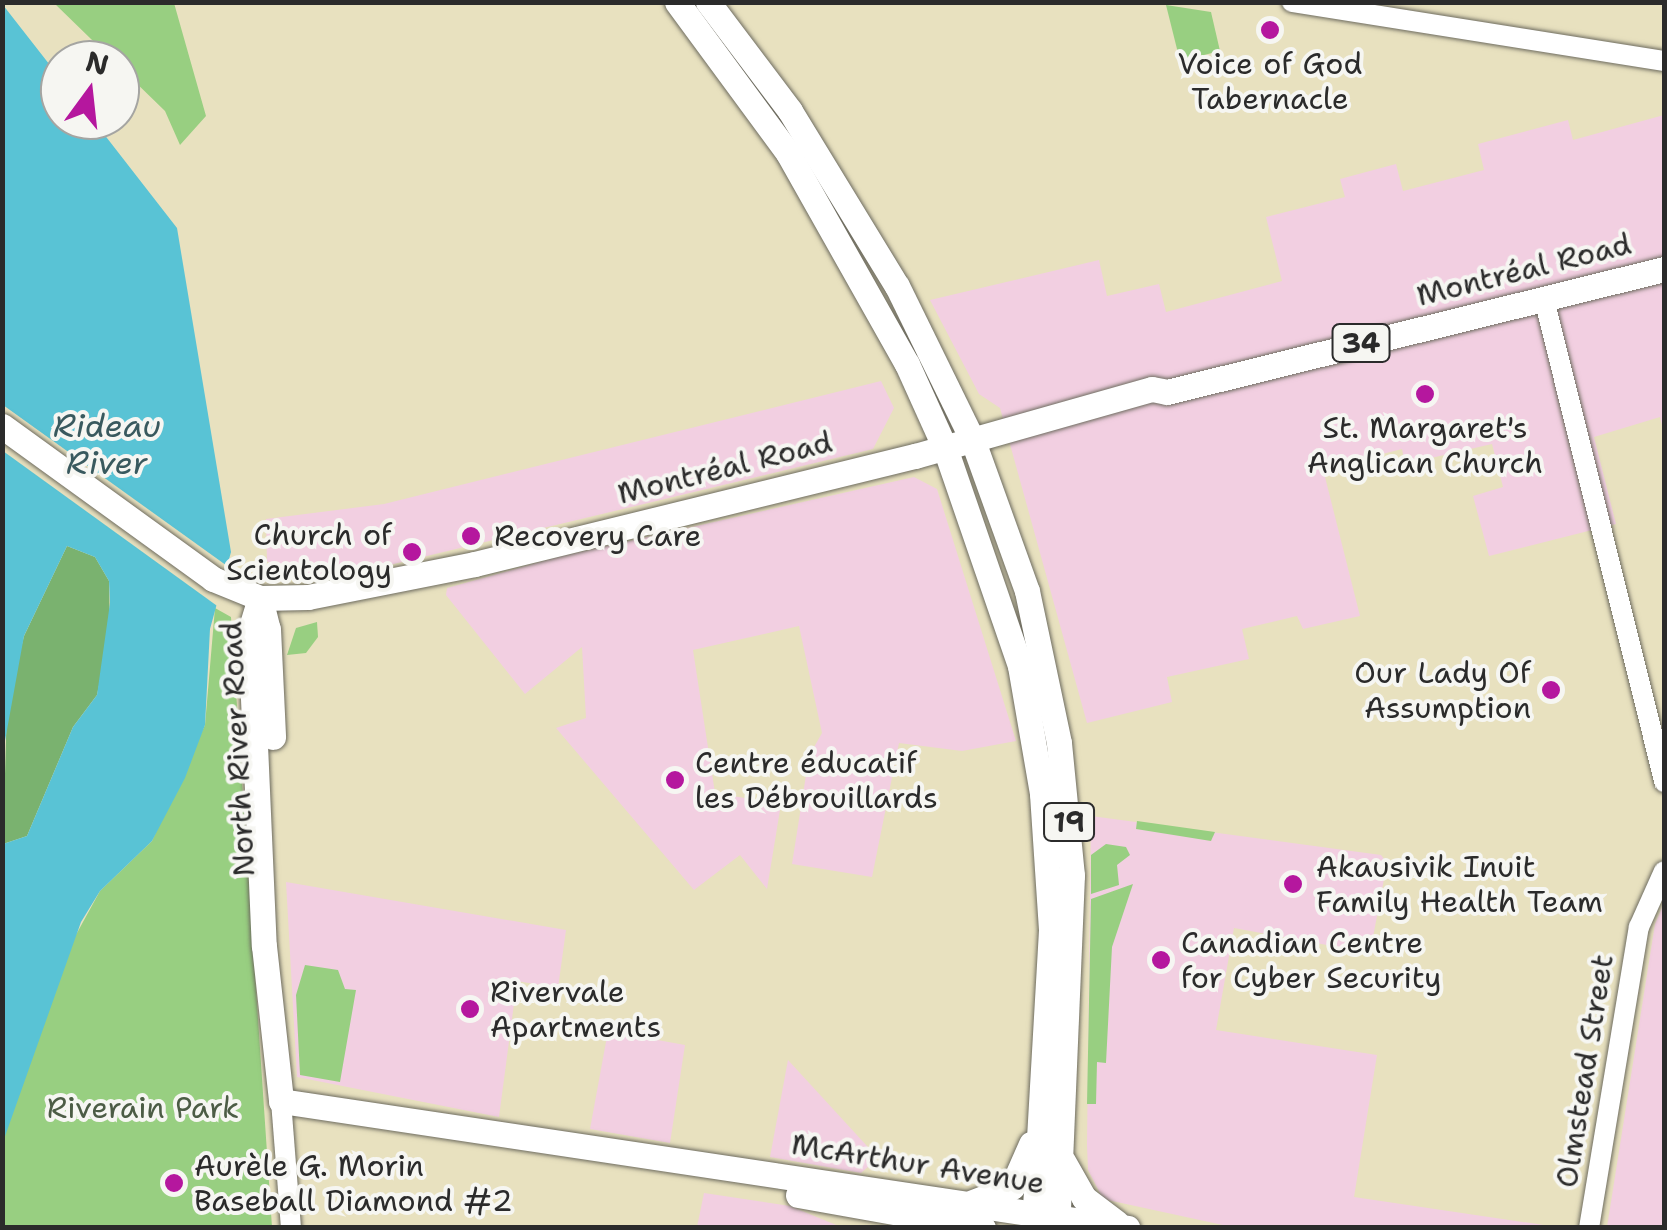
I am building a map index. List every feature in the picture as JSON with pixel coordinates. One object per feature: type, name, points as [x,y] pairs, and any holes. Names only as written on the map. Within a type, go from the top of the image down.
[{"type":"main road","name":"19","points":[[677,2],[824,211],[945,448],[1020,666],[1036,750],[1051,930],[1043,1097],[1046,1222]]},
{"type":"main road","name":"19","points":[[708,2],[838,186],[903,298],[974,440],[1027,590],[1064,780],[1074,928],[1062,1159],[1046,1222]]},
{"type":"main road","name":"Montréal Road","points":[[2,426],[227,586],[260,598],[397,582],[945,448],[1152,389],[1167,392],[1664,269]]},
{"type":"main road","name":"North River Road","points":[[260,598],[268,629],[288,1076],[281,1100]]},
{"type":"main road","points":[[957,1218],[999,1196],[1016,1180],[1043,1097]]},
{"type":"main road","name":"McArthur Avenue","points":[[281,1100],[697,1168],[784,1192],[957,1218],[1125,1227]]},
{"type":"main road","points":[[1062,1159],[1084,1198],[1125,1227]]},
{"type":"main road","name":"McArthur Avenue","points":[[957,1218],[984,1228]]},
{"type":"street","points":[[1292,2],[1664,61]]},
{"type":"street","points":[[1544,299],[1664,782]]},
{"type":"street","name":"Olmstead Street","points":[[1589,1228],[1639,927],[1664,871]]},
{"type":"street","name":"North River Road","points":[[281,1100],[290,1228]]},
{"type":"shaded area","points":[[1664,115],[1664,433],[1660,417],[1594,437],[1616,524],[1489,556],[1473,496],[1503,487],[1492,444],[1405,464],[1402,449],[1323,469],[1360,616],[1303,629],[1297,616],[1242,629],[1249,659],[1167,677],[1172,702],[1087,723],[1000,408],[979,394],[930,300],[1099,260],[1107,296],[1159,284],[1166,312],[1282,281],[1266,217],[1345,197],[1340,179],[1396,164],[1403,191],[1484,170],[1478,144],[1568,120],[1573,140]]},
{"type":"shaded area","points":[[881,381],[894,408],[873,449],[348,575],[287,579],[267,561],[266,519],[384,504]]},
{"type":"shaded area","points":[[914,477],[937,489],[1016,741],[962,751],[899,743],[872,877],[792,864],[809,756],[822,733],[799,626],[693,650],[715,793],[781,804],[767,889],[740,855],[694,890],[556,728],[586,718],[582,647],[525,694],[446,595],[447,588],[558,557]]},
{"type":"shaded area","points":[[1091,816],[1381,855],[1387,863],[1370,953],[1234,928],[1216,1030],[1377,1055],[1354,1197],[1557,1227],[1232,1227],[1103,1199],[1088,1170],[1087,1145]]},
{"type":"shaded area","points":[[286,882],[566,930],[558,988],[517,981],[499,1117],[297,1077]]},
{"type":"shaded area","points":[[1664,903],[1664,1227],[1607,1227],[1655,924]]},
{"type":"shaded area","points":[[608,1031],[685,1045],[670,1143],[590,1129]]},
{"type":"shaded area","points":[[788,1060],[878,1158],[861,1173],[770,1157]]},
{"type":"shaded area","points":[[704,1193],[790,1206],[841,1227],[697,1227]]},
{"type":"green space","points":[[54,3],[174,3],[206,116],[180,145],[165,111],[140,87],[140,40],[92,40]]},
{"type":"green space","points":[[1166,5],[1211,12],[1220,51],[1180,61]]},
{"type":"green space","points":[[67,546],[95,557],[109,581],[110,631],[97,695],[73,727],[27,836],[3,844],[7,704],[24,636]]},
{"type":"green space","name":"Riverain Park","points":[[215,608],[231,617],[272,1227],[3,1227],[2,1142],[72,942],[100,891],[152,841],[205,725]]},
{"type":"green space","points":[[317,622],[318,637],[306,653],[287,655],[296,628]]},
{"type":"green space","points":[[1137,821],[1215,832],[1211,841],[1136,829]]},
{"type":"green space","points":[[1106,844],[1126,847],[1130,855],[1117,865],[1119,885],[1091,894],[1091,855]]},
{"type":"green space","points":[[1133,884],[1112,947],[1106,1063],[1097,1062],[1096,1104],[1087,1104],[1091,899]]},
{"type":"green space","points":[[305,965],[338,970],[345,989],[356,990],[340,1082],[300,1075],[296,995]]},
{"type":"water","name":"Rideau River","points":[[3,5],[40,52],[40,140],[109,140],[177,228],[231,552],[210,629],[205,725],[185,778],[152,841],[100,891],[81,922],[3,1142],[3,844],[27,836],[73,727],[97,695],[110,603],[109,581],[95,557],[67,546],[24,636],[3,752]]},
{"type":"pier","points":[[3,405],[230,568],[220,608],[3,451]]},
{"type":"place","name":"Voice of God Tabernacle","points":[[1270,30]]},
{"type":"place","name":"St. Margaret's Anglican Church","points":[[1425,394]]},
{"type":"place","name":"Recovery Care","points":[[471,536]]},
{"type":"place","name":"Church of Scientology","points":[[412,552]]},
{"type":"place","name":"Our Lady Of Assumption","points":[[1551,690]]},
{"type":"place","name":"Centre éducatif les Débrouillards","points":[[675,780]]},
{"type":"place","name":"Akausivik Inuit Family Health Team","points":[[1293,884]]},
{"type":"place","name":"Canadian Centre for Cyber Security","points":[[1161,960]]},
{"type":"place","name":"Rivervale Apartments","points":[[470,1009]]},
{"type":"place","name":"Aurèle G. Morin Baseball Diamond #2","points":[[174,1183]]}]
